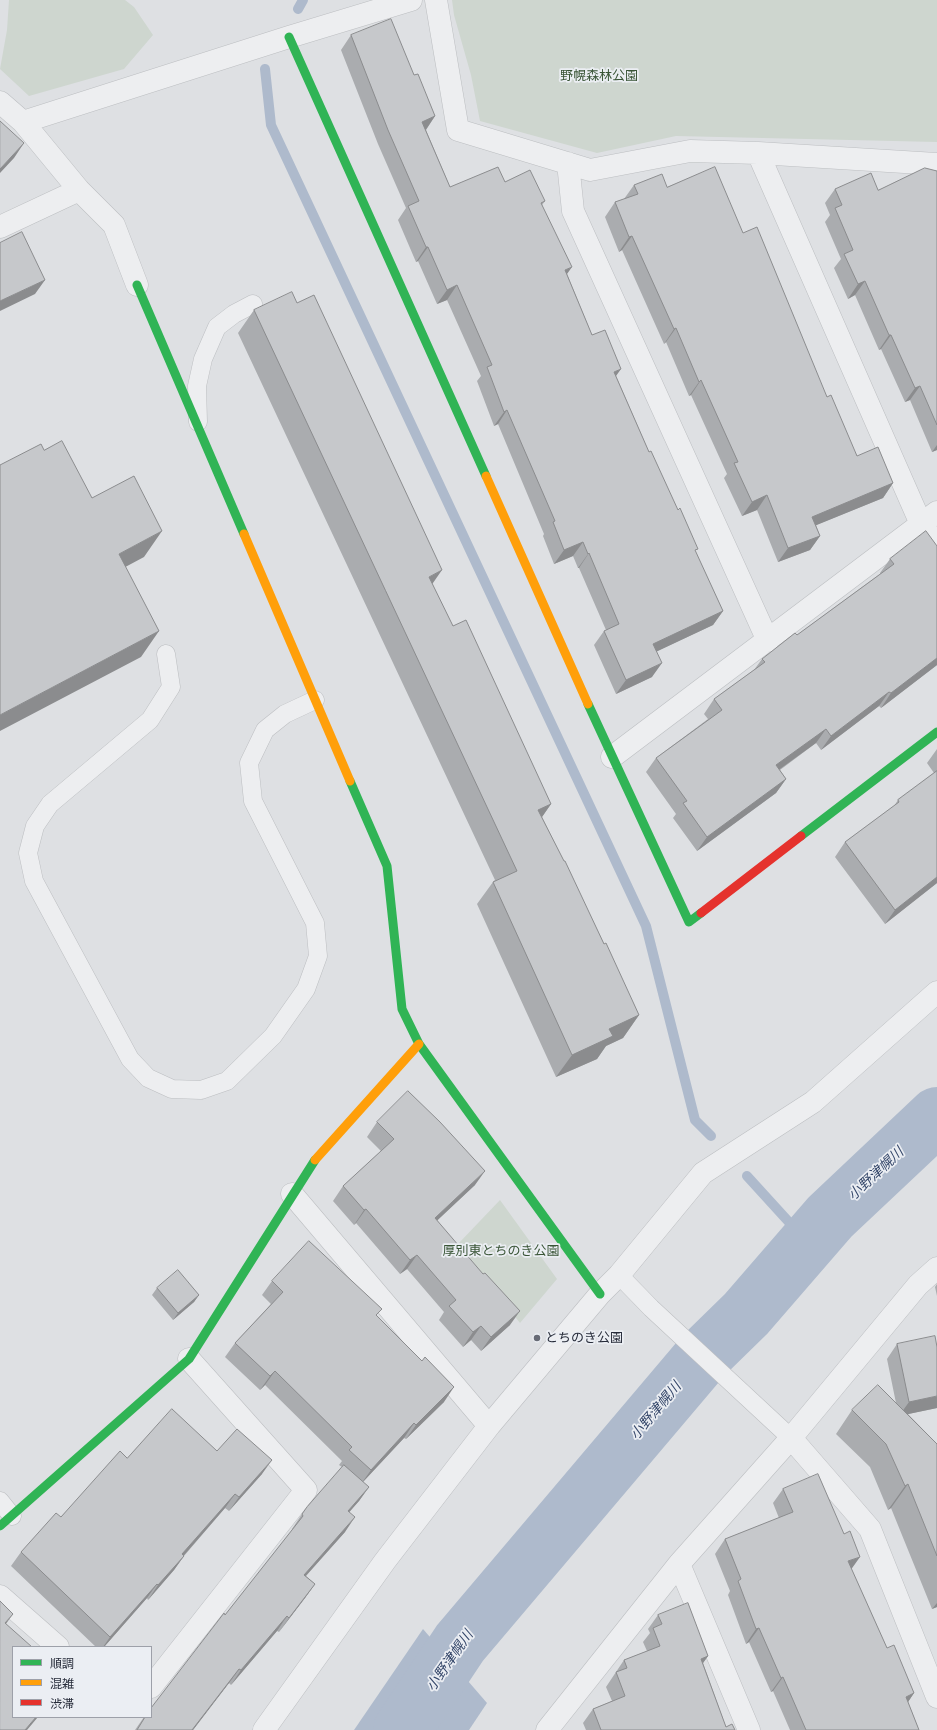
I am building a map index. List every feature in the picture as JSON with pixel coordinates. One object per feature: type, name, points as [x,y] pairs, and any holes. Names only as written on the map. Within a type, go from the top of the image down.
[{"type":"street","points":[[23,122],[289,37],[411,0]]},
{"type":"street","points":[[436,0],[458,130],[590,170],[690,151],[758,153],[937,164]]},
{"type":"street","points":[[289,37],[612,757],[689,922],[937,732]]},
{"type":"street","points":[[0,102],[23,122],[79,190],[114,226],[137,285],[198,429],[387,866],[402,1009],[419,1044],[600,1294]]},
{"type":"street","points":[[758,153],[929,518],[937,545]]},
{"type":"street","points":[[568,163],[573,211],[768,641]]},
{"type":"street","points":[[0,227],[79,190]]},
{"type":"street","points":[[612,757],[768,641],[929,518]]},
{"type":"street","points":[[264,1730],[385,1561],[489,1426],[600,1294],[619,1275],[703,1173],[813,1102],[937,992]]},
{"type":"street","points":[[6,1521],[189,1360],[292,1194],[317,1157],[419,1044]]},
{"type":"street","points":[[292,1194],[489,1426]]},
{"type":"street","points":[[548,1729],[679,1564],[791,1438],[918,1285],[937,1268]]},
{"type":"street","points":[[152,1686],[306,1490],[189,1360]]},
{"type":"street","points":[[791,1438],[870,1529],[937,1698]]},
{"type":"street","points":[[679,1564],[749,1730]]},
{"type":"street","points":[[0,1596],[57,1646]]},
{"type":"lane","points":[[198,429],[197,386],[203,358],[217,327],[234,314],[253,304]]},
{"type":"lane","points":[[166,654],[171,687],[150,720],[50,804],[34,826],[28,853],[34,881],[130,1059],[148,1078],[172,1089],[201,1090],[227,1081],[273,1036],[306,990],[318,956],[315,923],[253,800],[249,763],[265,730],[285,714],[315,700]]},
{"type":"lane","points":[[619,1275],[651,1308],[791,1438]]},
{"type":"lane","points":[[0,1501],[6,1521]]},
{"type":"green space","points":[[9,0],[125,0],[134,7],[153,35],[124,69],[29,96],[0,69],[7,30]]},
{"type":"green space","name":"野幌森林公園","points":[[452,0],[937,0],[937,142],[676,136],[597,153],[480,121],[471,75],[454,15]]},
{"type":"green space","name":"厚別東とちのき公園","points":[[500,1200],[557,1279],[520,1323],[458,1244]]},
{"type":"water","points":[[423,1629],[487,1703],[469,1730],[354,1730]]},
{"type":"building","points":[[391,19],[414,75],[418,74],[435,116],[422,122],[450,187],[498,167],[505,182],[530,170],[545,201],[541,203],[572,267],[565,270],[592,335],[605,330],[621,369],[614,372],[649,452],[651,451],[678,510],[680,508],[698,549],[695,550],[723,611],[653,644],[662,663],[626,680],[604,631],[619,624],[589,553],[588,554],[583,542],[564,550],[553,522],[555,521],[507,410],[504,412],[487,367],[492,365],[457,285],[447,290],[408,206],[419,201],[388,130],[351,35]]},
{"type":"building","points":[[0,121],[24,143],[0,169]]},
{"type":"building","points":[[715,167],[743,233],[757,227],[827,397],[831,395],[857,456],[878,447],[893,483],[812,517],[820,536],[788,548],[767,495],[752,502],[734,463],[738,462],[701,380],[699,382],[676,328],[674,329],[632,236],[629,237],[615,202],[638,194],[634,185],[662,174],[667,187]]},
{"type":"building","points":[[925,168],[937,171],[937,425],[920,386],[915,388],[865,281],[858,284],[844,254],[853,250],[835,208],[842,205],[835,189],[871,173],[878,190]]},
{"type":"building","points":[[22,232],[45,280],[0,301],[0,243]]},
{"type":"building","points":[[292,292],[297,303],[314,295],[442,570],[429,577],[453,626],[466,620],[551,804],[538,810],[565,861],[604,944],[606,943],[639,1015],[609,1029],[613,1036],[572,1055],[493,882],[517,871],[254,310]]},
{"type":"building","points":[[62,441],[92,498],[134,476],[162,531],[119,554],[159,631],[0,715],[0,465],[41,444],[44,450]]},
{"type":"building","points":[[926,531],[937,546],[937,658],[831,736],[826,729],[776,765],[786,779],[707,837],[683,803],[687,801],[656,758],[722,710],[714,699],[765,662],[762,659],[795,633],[797,635],[894,564],[890,559]]},
{"type":"building","points":[[937,771],[937,877],[895,910],[845,842],[899,802],[898,800]]},
{"type":"building","points":[[408,1091],[440,1122],[485,1171],[435,1218],[483,1274],[485,1273],[520,1311],[491,1337],[481,1326],[473,1332],[449,1306],[456,1300],[417,1255],[410,1260],[366,1209],[364,1210],[343,1186],[394,1139],[377,1122]]},
{"type":"building","points":[[309,1241],[382,1309],[376,1315],[422,1361],[425,1357],[454,1387],[416,1425],[414,1423],[371,1470],[349,1450],[352,1447],[275,1371],[270,1376],[235,1343],[283,1292],[272,1281]]},
{"type":"building","points":[[178,1270],[199,1295],[178,1313],[157,1288]]},
{"type":"building","points":[[935,1336],[937,1347],[937,1396],[909,1402],[897,1344]]},
{"type":"building","points":[[878,1385],[937,1444],[937,1556],[908,1484],[905,1486],[886,1444],[852,1410]]},
{"type":"building","points":[[172,1409],[217,1451],[237,1429],[272,1460],[239,1497],[235,1494],[182,1554],[184,1556],[110,1637],[21,1552],[56,1513],[61,1517],[120,1451],[127,1458]]},
{"type":"building","points":[[344,1465],[369,1487],[348,1511],[355,1517],[304,1575],[315,1584],[289,1618],[287,1616],[241,1670],[239,1669],[192,1730],[137,1730],[144,1718],[152,1718],[152,1707],[224,1613],[225,1615],[303,1516],[302,1514]]},
{"type":"building","points":[[818,1474],[844,1534],[850,1531],[860,1557],[848,1561],[887,1648],[894,1645],[914,1693],[906,1697],[919,1730],[806,1730],[783,1677],[781,1678],[759,1628],[756,1629],[738,1581],[741,1579],[725,1539],[793,1512],[783,1489]]},
{"type":"building","points":[[0,1601],[13,1614],[5,1623],[31,1646],[12,1646],[12,1718],[35,1718],[25,1730],[0,1730]]},
{"type":"building","points":[[688,1603],[708,1656],[701,1659],[726,1727],[732,1724],[735,1730],[601,1730],[593,1709],[625,1696],[616,1672],[627,1668],[624,1660],[660,1646],[653,1628],[662,1624],[658,1615]]},
{"type":"waterway","points":[[298,9],[303,0]]},
{"type":"waterway","points":[[265,69],[271,125],[646,926],[695,1120],[711,1136]]},
{"type":"waterway","name":"小野津幌川","points":[[402,1730],[460,1643],[703,1356],[746,1314],[830,1217],[937,1116]]},
{"type":"waterway","points":[[747,1176],[808,1243]]},
{"type":"traffic: fast","points":[[289,37],[486,476]]},
{"type":"traffic: fast","points":[[137,285],[244,534]]},
{"type":"traffic: fast","points":[[588,704],[689,922],[701,913]]},
{"type":"traffic: fast","points":[[801,836],[937,732]]},
{"type":"traffic: fast","points":[[350,781],[387,866],[402,1009],[419,1044],[600,1294]]},
{"type":"traffic: fast","points":[[0,1526],[189,1359],[315,1160]]},
{"type":"traffic: slow","points":[[486,476],[588,704]]},
{"type":"traffic: slow","points":[[244,534],[350,781]]},
{"type":"traffic: slow","points":[[315,1160],[419,1044]]},
{"type":"traffic: jam","points":[[701,913],[801,836]]},
{"type":"place","name":"とちのき公園","points":[[537,1338]]}]
